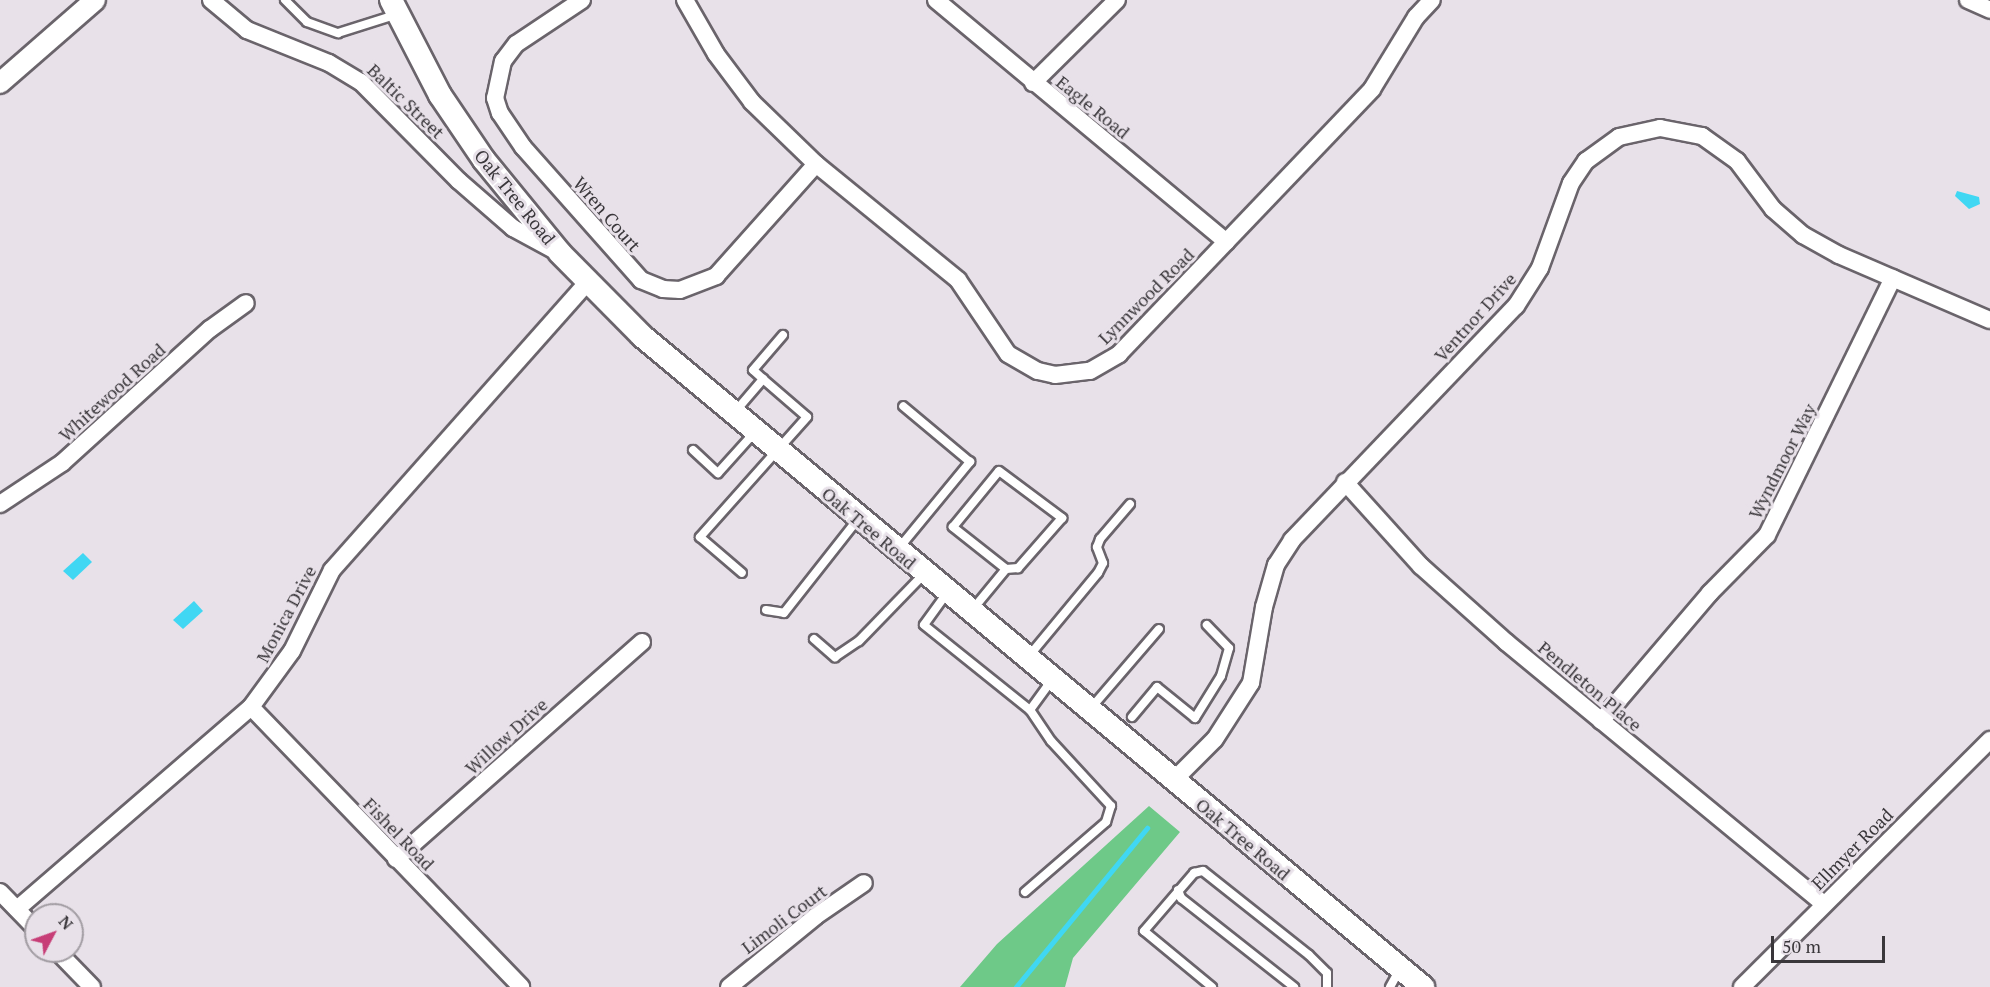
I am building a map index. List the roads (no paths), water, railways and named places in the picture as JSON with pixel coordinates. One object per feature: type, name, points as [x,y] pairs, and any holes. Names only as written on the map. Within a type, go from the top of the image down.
[{"type":"main road","name":"Oak Tree Road","points":[[395,7],[433,82],[468,139],[587,283],[733,414],[1173,781],[1395,978],[1421,987]]},
{"type":"street","points":[[0,83],[95,0]]},
{"type":"street","name":"Baltic Street","points":[[211,0],[248,30],[329,63],[361,82],[513,228],[560,253]]},
{"type":"street","name":"Wren Court","points":[[582,0],[534,28],[516,44],[503,61],[495,98],[500,113],[523,147],[641,280],[663,289],[680,290],[716,276],[816,164]]},
{"type":"street","name":"Lynnwood Road","points":[[685,0],[716,54],[752,102],[816,164],[958,280],[1008,354],[1023,364],[1055,375],[1090,371],[1119,354],[1372,89],[1416,17],[1432,0]]},
{"type":"street","name":"Eagle Road","points":[[936,0],[1226,242]]},
{"type":"street","points":[[1033,83],[1117,0]]},
{"type":"street","points":[[1968,0],[1990,10]]},
{"type":"street","name":"Ventnor Drive","points":[[1173,781],[1215,739],[1238,709],[1251,682],[1264,607],[1276,565],[1292,540],[1531,288],[1571,183],[1586,161],[1619,137],[1660,128],[1702,136],[1737,161],[1773,209],[1803,235],[1893,278],[1990,320]]},
{"type":"street","name":"Wyndmoor Way","points":[[1601,720],[1710,593],[1767,535],[1893,278]]},
{"type":"street","name":"Monica Drive","points":[[17,909],[251,707],[292,651],[332,570],[587,283]]},
{"type":"street","name":"Whitewood Road","points":[[0,504],[62,463],[210,329],[246,303]]},
{"type":"street","name":"Pendleton Place","points":[[1345,482],[1420,566],[1601,720],[1824,904]]},
{"type":"street","name":"Willow Drive","points":[[396,859],[642,642]]},
{"type":"street","name":"Fishel Road","points":[[251,707],[521,987]]},
{"type":"street","name":"Ellmyer Road","points":[[1742,987],[1990,740]]},
{"type":"street","name":"Limoli Court","points":[[729,987],[816,916],[864,883]]},
{"type":"street","points":[[0,892],[24,916]]},
{"type":"street","points":[[69,963],[92,987]]},
{"type":"lane","points":[[285,0],[307,22],[338,33],[395,7]]},
{"type":"lane","points":[[742,573],[700,537],[807,417],[753,370],[783,335]]},
{"type":"lane","points":[[733,414],[763,379]]},
{"type":"lane","points":[[897,551],[970,462],[903,406]]},
{"type":"lane","points":[[693,450],[718,473],[755,432]]},
{"type":"lane","points":[[970,612],[1006,569],[1018,568],[1062,518],[999,471],[953,527],[1006,569]]},
{"type":"lane","points":[[1027,659],[1098,573],[1103,563],[1097,548],[1100,539],[1130,504]]},
{"type":"lane","points":[[766,610],[777,615],[784,613],[858,518]]},
{"type":"lane","points":[[814,639],[835,657],[859,641],[925,574]]},
{"type":"lane","points":[[947,592],[924,625],[1030,710],[1051,741],[1111,806],[1106,822],[1025,892]]},
{"type":"lane","points":[[1132,717],[1157,687],[1195,718],[1221,676],[1229,648],[1207,624]]},
{"type":"lane","points":[[1088,710],[1158,628]]},
{"type":"lane","points":[[1030,710],[1052,680]]},
{"type":"lane","points":[[1212,987],[1144,931],[1194,873],[1212,875],[1321,967],[1328,973],[1327,987]]},
{"type":"lane","points":[[1178,890],[1181,898],[1294,987]]},
{"type":"water","points":[[1957,191],[1979,197],[1980,204],[1969,209],[1955,196]]},
{"type":"water","points":[[83,553],[92,562],[73,580],[63,571]]},
{"type":"water","points":[[194,601],[203,611],[183,629],[173,620]]},
{"type":"waterway","points":[[1016,987],[1147,828]]}]
